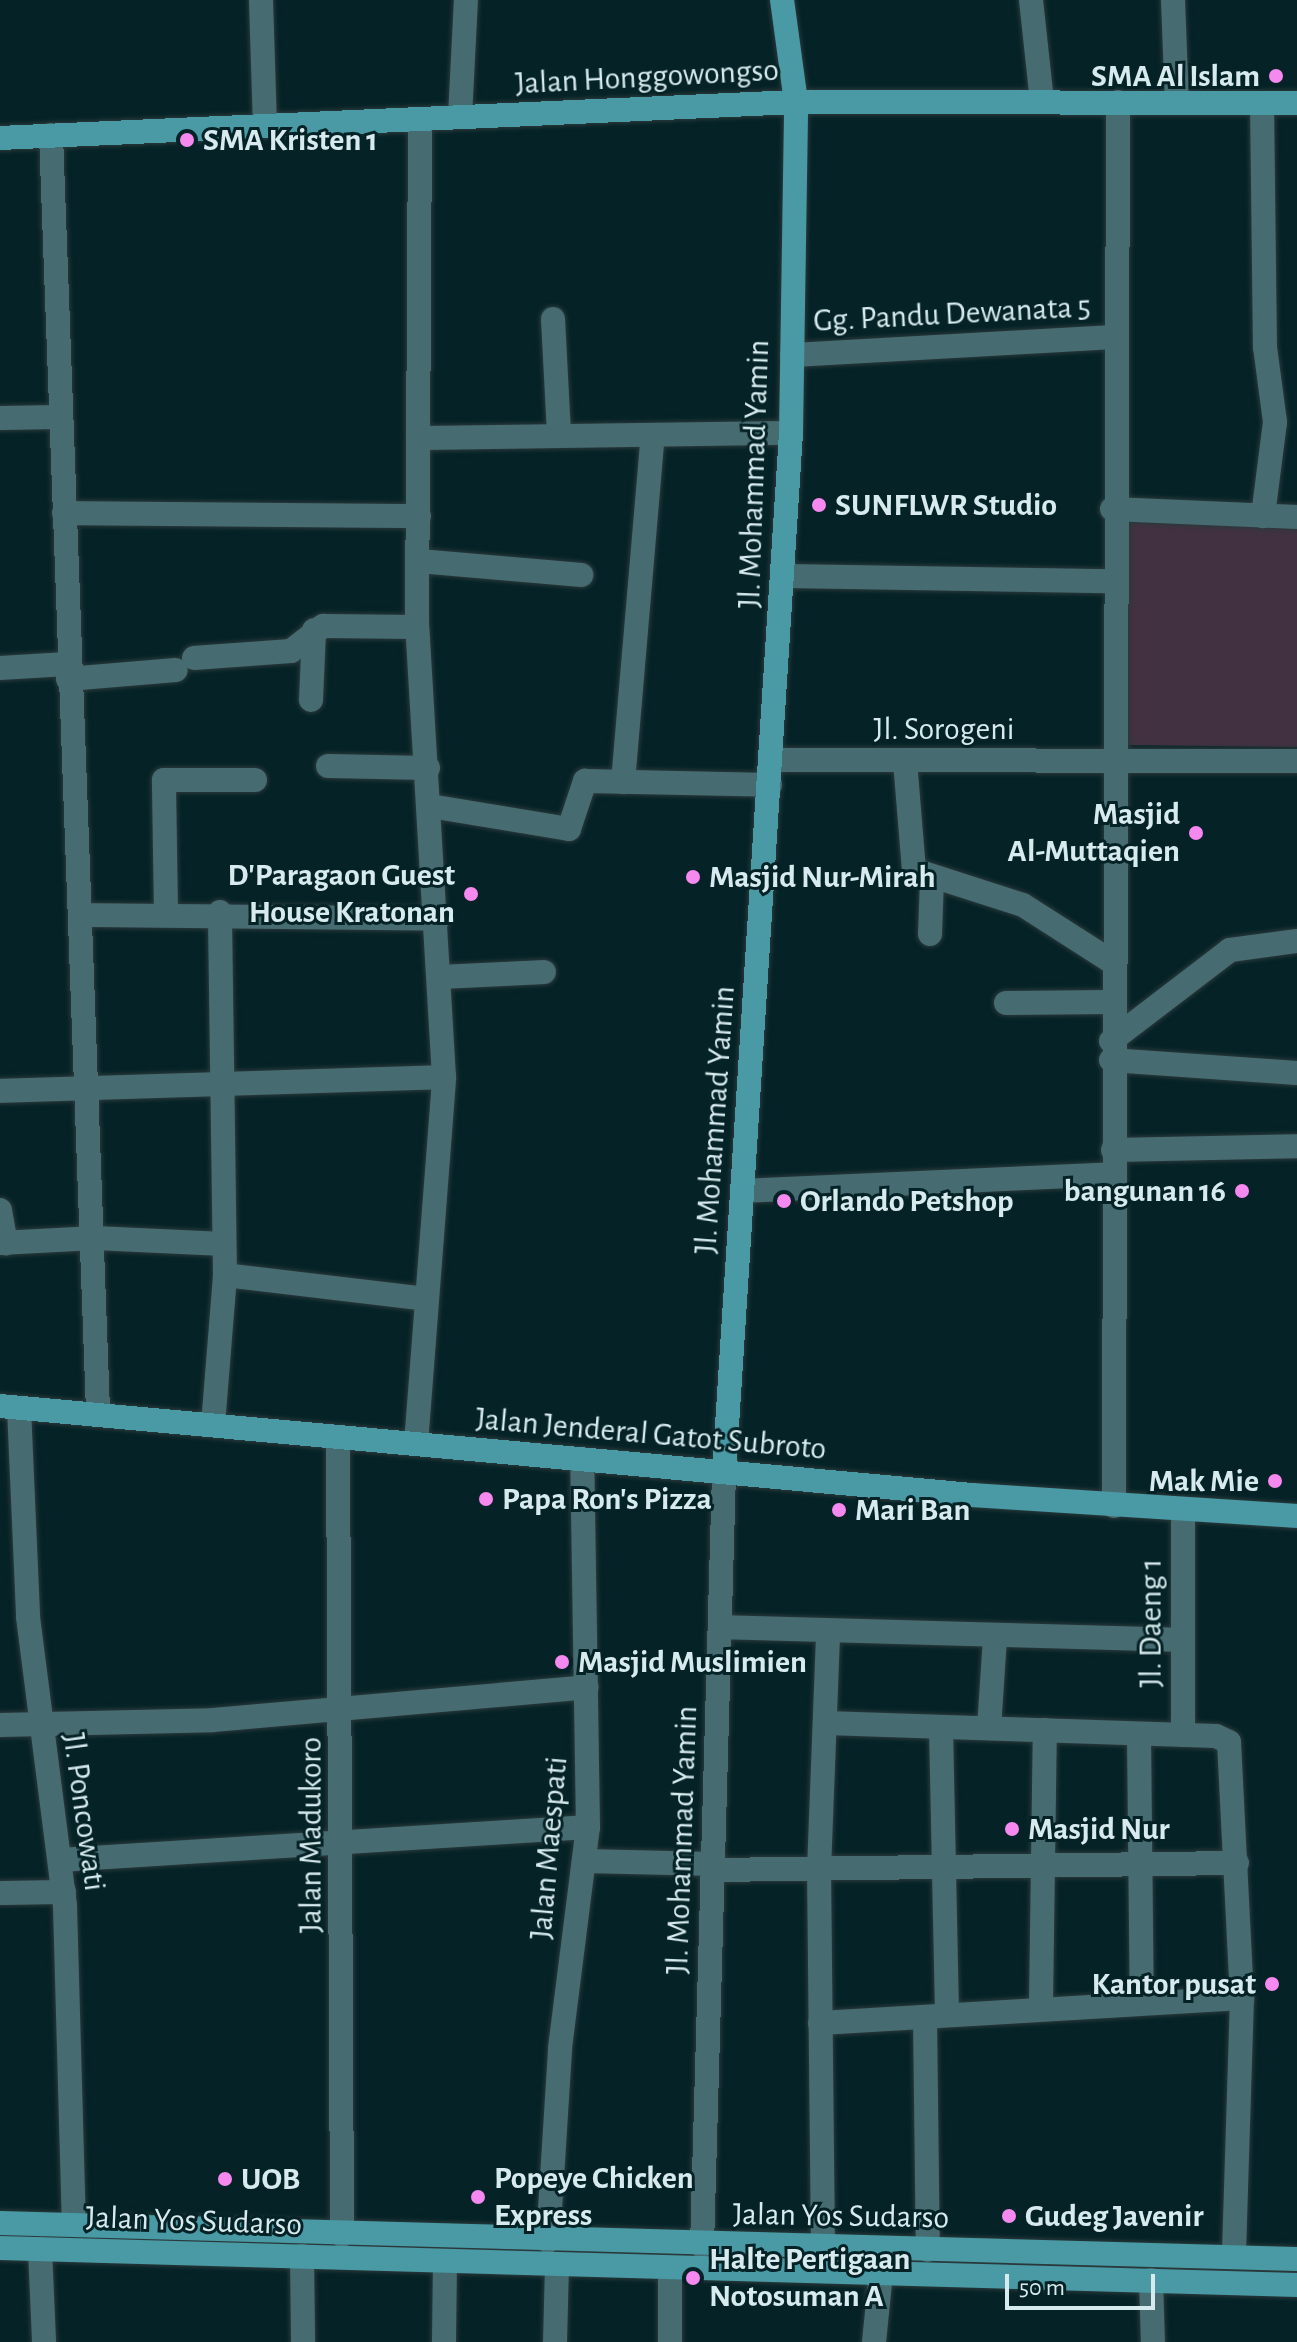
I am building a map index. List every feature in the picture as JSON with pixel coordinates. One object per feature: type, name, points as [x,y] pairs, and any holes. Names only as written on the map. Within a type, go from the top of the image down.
[{"type":"main road","name":"Jl. Mohammad Yamin","points":[[724,1472],[791,433],[796,102],[782,0]]},
{"type":"main road","name":"Jalan Honggowongso","points":[[0,138],[796,102],[1297,103]]},
{"type":"main road","name":"Jalan Jenderal Gatot Subroto","points":[[10,1407],[1114,1506],[1297,1516]]},
{"type":"main road","name":"Jalan Yos Sudarso","points":[[0,2223],[74,2225],[302,2245]]},
{"type":"main road","name":"Jalan Yos Sudarso","points":[[0,2248],[548,2241],[881,2273],[1297,2285]]},
{"type":"main road","name":"Jalan Yos Sudarso","points":[[342,2246],[445,2261],[670,2268],[702,2257],[823,2249],[1297,2259]]},
{"type":"street","points":[[261,0],[265,124]]},
{"type":"street","points":[[460,117],[466,0]]},
{"type":"street","points":[[1031,0],[1042,101]]},
{"type":"street","points":[[1173,0],[1177,102]]},
{"type":"street","points":[[1114,1506],[1111,1002],[1115,762],[1112,509],[1118,102]]},
{"type":"street","points":[[1262,103],[1265,347],[1286,437],[1263,516]]},
{"type":"street","points":[[416,1444],[444,1077],[442,977],[417,627],[420,119]]},
{"type":"street","points":[[51,135],[68,671],[95,1238],[98,1413]]},
{"type":"street","points":[[553,319],[559,432]]},
{"type":"street","name":"Gg. Pandu Dewanata 5","points":[[792,355],[1115,337]]},
{"type":"street","points":[[0,418],[60,417]]},
{"type":"street","points":[[418,438],[559,432],[653,435],[791,433]]},
{"type":"street","points":[[623,782],[653,435]]},
{"type":"street","points":[[1112,509],[1297,517]]},
{"type":"street","points":[[64,513],[419,516]]},
{"type":"street","points":[[419,561],[581,575]]},
{"type":"street","points":[[782,576],[1113,581]]},
{"type":"street","points":[[0,668],[68,671],[185,664],[291,651],[314,630],[417,627]]},
{"type":"street","points":[[311,700],[314,630]]},
{"type":"street","name":"Jl. Sorogeni","points":[[772,760],[1297,761]]},
{"type":"street","points":[[905,761],[912,865],[932,880],[1000,894],[1112,962]]},
{"type":"street","points":[[328,766],[428,768]]},
{"type":"street","points":[[166,913],[164,780],[255,780]]},
{"type":"street","points":[[430,806],[569,829],[582,782],[770,785]]},
{"type":"street","points":[[930,934],[932,880]]},
{"type":"street","points":[[81,915],[220,912],[438,919]]},
{"type":"street","points":[[213,1425],[225,1275],[220,912]]},
{"type":"street","points":[[1111,1051],[1230,950],[1297,941]]},
{"type":"street","points":[[442,977],[544,972]]},
{"type":"street","points":[[1006,1003],[1111,1002]]},
{"type":"street","points":[[1111,1051],[1297,1073]]},
{"type":"street","points":[[0,1091],[444,1077]]},
{"type":"street","points":[[742,1191],[1297,1146]]},
{"type":"street","points":[[0,1210],[3,1243],[95,1238],[224,1244]]},
{"type":"street","points":[[225,1275],[427,1299]]},
{"type":"street","name":"Jl. Poncowati","points":[[10,1407],[39,1720],[64,1892],[74,2225]]},
{"type":"street","name":"Jalan Madukoro","points":[[338,1437],[344,1709],[342,2246]]},
{"type":"street","name":"Jalan Maespati","points":[[548,2241],[560,2048],[588,1827],[582,1459]]},
{"type":"street","name":"Jl. Mohammad Yamin","points":[[702,2257],[724,1472]]},
{"type":"street","name":"Jl. Daeng 1","points":[[1183,1511],[1183,1735]]},
{"type":"street","points":[[720,1627],[1183,1640]]},
{"type":"street","points":[[823,2249],[819,1870],[828,1632]]},
{"type":"street","points":[[989,1728],[995,1637]]},
{"type":"street","points":[[0,1725],[39,1720],[213,1720],[587,1687]]},
{"type":"street","points":[[826,1723],[1183,1735],[1229,1742],[1242,1998],[1234,2257]]},
{"type":"street","points":[[928,2250],[941,1868],[941,1727]]},
{"type":"street","points":[[1041,2005],[1039,1866],[1045,1730]]},
{"type":"street","points":[[1139,1735],[1137,1865],[1142,2000]]},
{"type":"street","points":[[60,1860],[588,1827]]},
{"type":"street","points":[[584,1861],[819,1870],[1237,1863]]},
{"type":"street","points":[[0,1893],[64,1892]]},
{"type":"street","points":[[820,2023],[936,2016],[1041,2005],[1242,1998]]},
{"type":"street","points":[[302,2245],[303,2342]]},
{"type":"street","points":[[40,2249],[44,2342]]},
{"type":"street","points":[[444,2342],[445,2261]]},
{"type":"street","points":[[555,2342],[557,2265]]},
{"type":"street","points":[[670,2268],[670,2342]]},
{"type":"street","points":[[874,2342],[881,2273]]},
{"type":"street","points":[[1151,2280],[1153,2342]]},
{"type":"shaded area","points":[[1120,517],[1297,527],[1297,747],[1122,745]]},
{"type":"place","name":"SMA Al Islam","points":[[1276,76]]},
{"type":"place","name":"SMA Kristen 1","points":[[187,140]]},
{"type":"place","name":"SUNFLWR Studio","points":[[819,505]]},
{"type":"place","name":"Masjid Al-Muttaqien","points":[[1196,833]]},
{"type":"place","name":"Masjid Nur-Mirah","points":[[693,877]]},
{"type":"place","name":"D'Paragaon Guest House Kratonan","points":[[471,894]]},
{"type":"place","name":"bangunan 16","points":[[1242,1191]]},
{"type":"place","name":"Orlando Petshop","points":[[784,1201]]},
{"type":"place","name":"Mak Mie","points":[[1275,1481]]},
{"type":"place","name":"Papa Ron's Pizza","points":[[486,1499]]},
{"type":"place","name":"Mari Ban","points":[[839,1510]]},
{"type":"place","name":"Masjid Muslimien","points":[[562,1662]]},
{"type":"place","name":"Masjid Nur","points":[[1012,1829]]},
{"type":"place","name":"Kantor pusat","points":[[1272,1984]]},
{"type":"place","name":"UOB","points":[[225,2179]]},
{"type":"place","name":"Popeye Chicken Express","points":[[478,2197]]},
{"type":"place","name":"Gudeg Javenir","points":[[1009,2216]]},
{"type":"place","name":"Halte Pertigaan Notosuman A","points":[[693,2278]]}]
